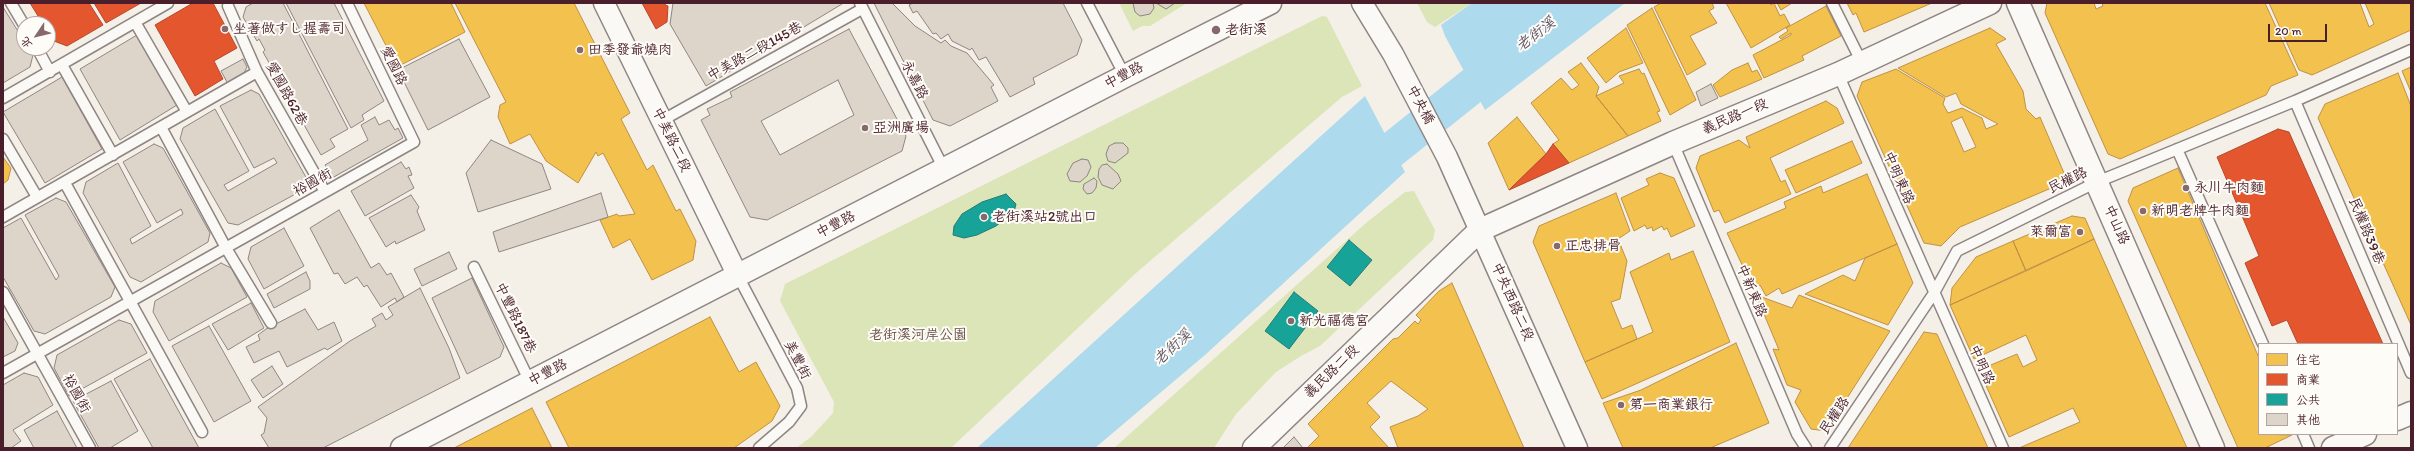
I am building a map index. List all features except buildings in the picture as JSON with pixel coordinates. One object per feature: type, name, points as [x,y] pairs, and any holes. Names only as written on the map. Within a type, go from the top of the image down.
[{"type":"main road","name":"中豐路","points":[[402,448],[1270,3]]},
{"type":"main road","name":"義民路一段","points":[[1480,230],[1673,143],[1838,74],[1990,3]]},
{"type":"main road","name":"中山路","points":[[2018,3],[2213,448]]},
{"type":"main road","name":"義民路二段","points":[[1258,447],[1480,230]]},
{"type":"main road","points":[[2398,420],[2411,413]]},
{"type":"main road","points":[[2333,448],[2362,435]]},
{"type":"street","name":"中美路二段","points":[[604,3],[738,276]]},
{"type":"street","name":"中央橋","points":[[1362,3],[1393,54],[1446,157]]},
{"type":"street","name":"中央西路二段","points":[[1446,157],[1577,448]]},
{"type":"lane","points":[[11,3],[19,16]]},
{"type":"lane","points":[[3,98],[167,3]]},
{"type":"lane","name":"愛國路","points":[[347,3],[414,142]]},
{"type":"lane","points":[[1088,3],[1125,76]]},
{"type":"lane","points":[[1832,3],[1862,63]]},
{"type":"lane","name":"愛國路62巷","points":[[228,4],[257,72],[325,192]]},
{"type":"lane","name":"中美路二段145巷","points":[[661,121],[861,6]]},
{"type":"lane","name":"永嘉路","points":[[861,6],[944,169]]},
{"type":"lane","points":[[135,22],[187,112]]},
{"type":"lane","name":"民權路","points":[[1830,448],[1934,293],[1957,251],[2097,182],[2294,101],[2411,50]]},
{"type":"lane","points":[[41,56],[50,72]]},
{"type":"lane","points":[[62,65],[113,156]]},
{"type":"lane","points":[[3,218],[37,197],[113,156],[257,72]]},
{"type":"lane","name":"中明東路","points":[[1838,74],[1934,293]]},
{"type":"lane","name":"民權路39巷","points":[[2294,101],[2411,373]]},
{"type":"lane","points":[[161,127],[226,248],[271,323]]},
{"type":"lane","points":[[3,139],[37,197]]},
{"type":"lane","name":"裕國街","points":[[3,373],[414,142]]},
{"type":"lane","name":"中新東路","points":[[1673,143],[1797,434],[1806,448]]},
{"type":"lane","points":[[2177,149],[2263,343]]},
{"type":"lane","points":[[65,183],[202,432]]},
{"type":"lane","name":"中豐路187巷","points":[[474,267],[530,382]]},
{"type":"lane","name":"美豐街","points":[[738,276],[796,388],[801,406],[789,422],[760,448]]},
{"type":"lane","name":"裕國街","points":[[3,292],[90,448]]},
{"type":"lane","name":"中明路","points":[[1934,293],[2003,448]]},
{"type":"lane","points":[[2303,435],[2309,448]]},
{"type":"green space","points":[[1119,3],[1187,3],[1150,26],[1142,26],[1133,31]]},
{"type":"green space","points":[[1417,3],[1472,3],[1435,27],[1427,22]]},
{"type":"green space","name":"老街溪河岸公園","points":[[1322,16],[1327,17],[1362,86],[1342,97],[1136,273],[951,448],[796,448],[811,437],[833,413],[834,402],[780,301],[785,284]]},
{"type":"green space","points":[[1414,191],[1435,230],[1433,240],[1320,346],[1276,372],[1236,414],[1214,448],[1114,448],[1366,223],[1405,192]]},
{"type":"water","points":[[1472,3],[1625,3],[1485,110],[1445,36],[1441,25]]},
{"type":"water","points":[[1365,96],[1405,172],[1205,355],[1095,448],[977,448]]},
{"type":"waterway","name":"老街溪","points":[[1354,180],[1576,3]]},
{"type":"place","name":"坐著做すし握壽司","points":[[225,29]]},
{"type":"place","name":"老街溪","points":[[1216,30]]},
{"type":"place","name":"田季發爺燒肉","points":[[580,50]]},
{"type":"place","name":"亞洲廣場","points":[[865,128]]},
{"type":"place","name":"永川牛肉麵","points":[[2186,188]]},
{"type":"place","name":"新明老牌牛肉麵","points":[[2143,211]]},
{"type":"place","name":"老街溪站2號出口","points":[[984,217]]},
{"type":"place","name":"萊爾富","points":[[2080,232]]},
{"type":"place","name":"正忠排骨","points":[[1557,246]]},
{"type":"place","name":"新光福德宮","points":[[1291,321]]},
{"type":"place","name":"第一商業銀行","points":[[1621,405]]}]
